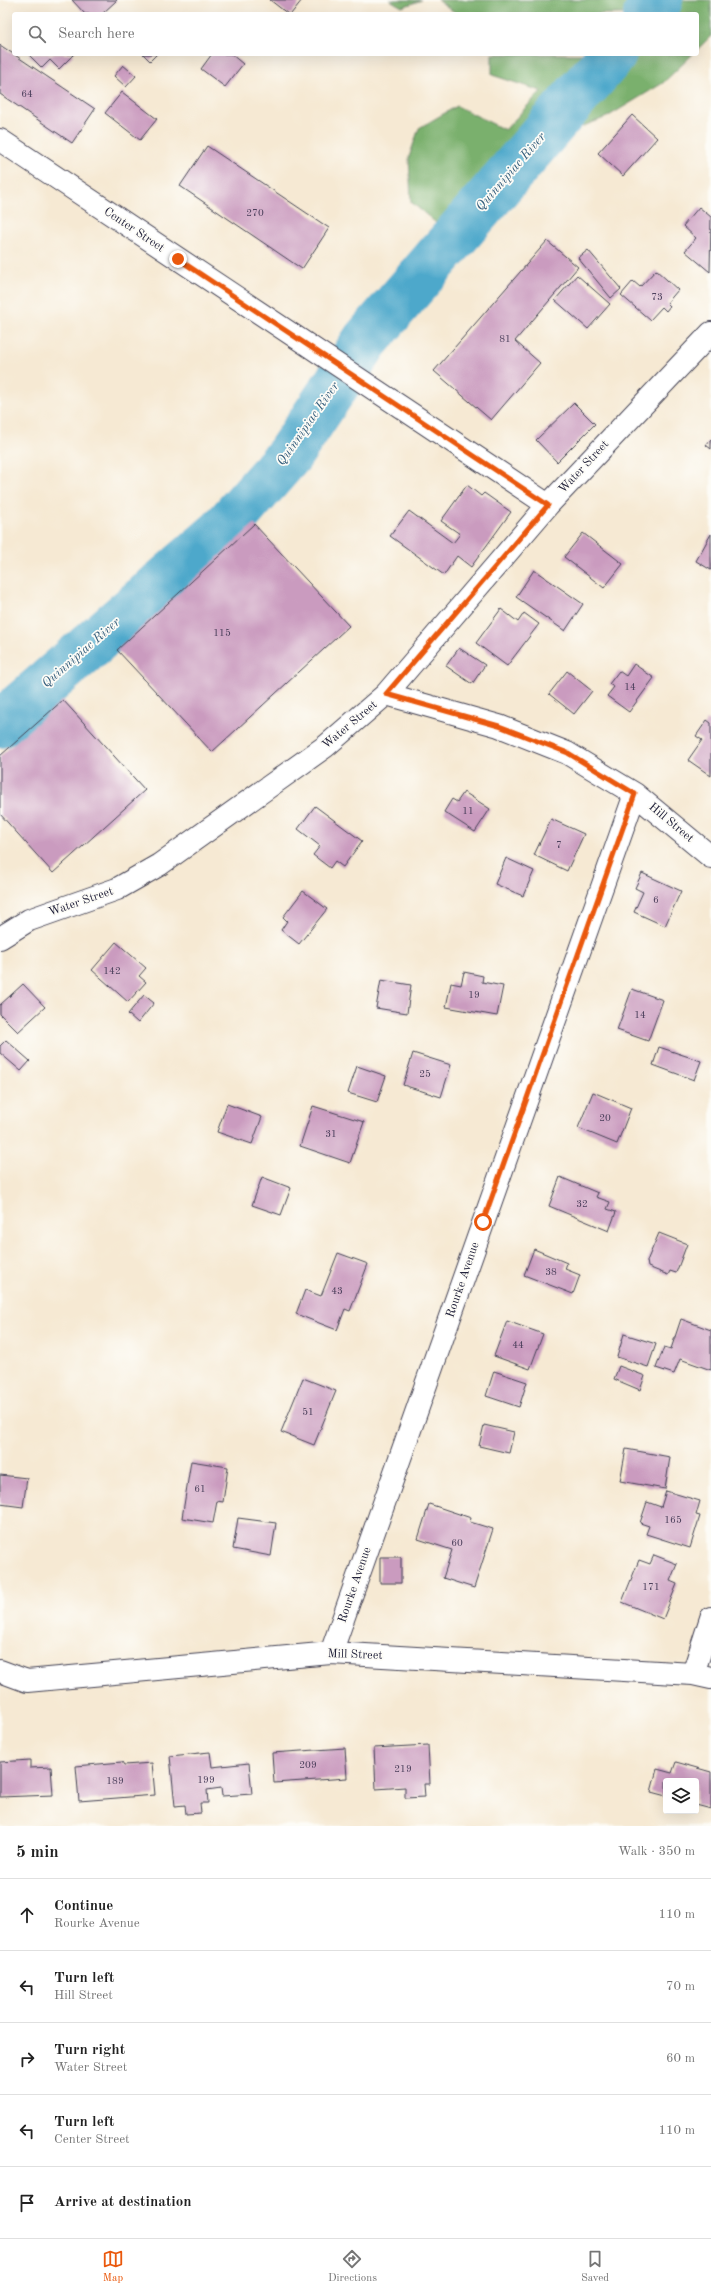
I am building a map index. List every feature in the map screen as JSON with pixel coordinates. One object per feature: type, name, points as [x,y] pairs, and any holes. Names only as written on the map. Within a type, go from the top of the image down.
[{"type":"street","name":"Center Street","points":[[0,140],[548,505]]},
{"type":"street","name":"Water Street","points":[[0,938],[29,920],[117,890],[159,865],[326,746],[386,694],[548,505],[711,333]]},
{"type":"street","name":"Hill Street","points":[[386,694],[499,726],[568,753],[635,794],[711,857]]},
{"type":"street","name":"Rourke Avenue","points":[[331,1653],[635,794]]},
{"type":"street","points":[[702,1676],[711,1618]]},
{"type":"street","name":"Mill Street","points":[[0,1671],[27,1681],[331,1653],[702,1676]]},
{"type":"green space","points":[[390,0],[422,0],[402,7]]},
{"type":"green space","points":[[438,0],[711,0],[711,36],[699,48],[699,12],[454,12]]},
{"type":"green space","points":[[492,56],[691,56],[663,83],[607,117],[555,137],[379,357],[344,337],[441,227],[411,202],[409,157],[419,128],[457,106],[505,130],[541,91],[492,75]]},
{"type":"building","points":[[72,0],[117,0],[104,12],[83,12]]},
{"type":"building","points":[[270,0],[302,0],[293,12],[285,12]]},
{"type":"building","points":[[0,45],[12,53],[12,56],[16,56],[95,109],[72,143],[0,94]]},
{"type":"building","points":[[30,56],[72,56],[59,69],[50,60],[42,68]]},
{"type":"building","points":[[145,56],[155,56],[150,61]]},
{"type":"building","points":[[211,56],[233,56],[243,64],[225,87],[201,69]]},
{"type":"building","points":[[123,65],[136,76],[126,87],[114,76]]},
{"type":"building","points":[[122,92],[157,119],[140,140],[105,113]]},
{"type":"building","points":[[632,115],[657,138],[623,176],[598,153]]},
{"type":"building","points":[[207,146],[329,228],[302,269],[180,186]]},
{"type":"building","points":[[699,207],[711,217],[710,272],[685,251],[696,238],[683,226]]},
{"type":"building","points":[[547,241],[578,267],[515,341],[540,363],[491,420],[434,371]]},
{"type":"building","points":[[588,250],[621,289],[611,298],[578,258]]},
{"type":"building","points":[[656,270],[678,290],[667,303],[670,306],[666,311],[662,307],[650,320],[621,295],[633,281],[640,287]]},
{"type":"building","points":[[577,275],[610,304],[588,329],[555,300]]},
{"type":"building","points":[[574,403],[595,424],[557,462],[536,440]]},
{"type":"building","points":[[711,439],[711,449],[706,445]]},
{"type":"building","points":[[467,485],[481,496],[484,493],[511,512],[471,567],[457,556],[444,575],[390,536],[409,511],[453,543],[460,534],[441,521]]},
{"type":"building","points":[[254,524],[349,626],[212,752],[117,650]]},
{"type":"building","points":[[583,533],[623,564],[604,588],[564,557]]},
{"type":"building","points":[[711,534],[711,570],[696,561]]},
{"type":"building","points":[[534,570],[583,604],[565,631],[516,597]]},
{"type":"building","points":[[501,609],[518,622],[524,613],[539,624],[507,666],[476,643]]},
{"type":"building","points":[[459,648],[485,665],[472,684],[446,666]]},
{"type":"building","points":[[634,664],[654,678],[629,712],[607,696],[614,687],[609,684],[619,671],[626,676]]},
{"type":"building","points":[[567,671],[592,691],[574,714],[549,694]]},
{"type":"building","points":[[63,700],[145,790],[53,873],[0,814],[0,756]]},
{"type":"building","points":[[707,720],[711,723],[711,776],[688,760],[702,740],[696,736]]},
{"type":"building","points":[[464,792],[490,809],[475,832],[444,812],[452,799],[457,802]]},
{"type":"building","points":[[315,806],[362,841],[343,867],[335,861],[330,868],[313,855],[320,846],[298,829]]},
{"type":"building","points":[[551,819],[584,834],[567,871],[534,855]]},
{"type":"building","points":[[506,858],[534,871],[523,896],[495,884]]},
{"type":"building","points":[[642,873],[681,891],[665,926],[634,912],[643,892],[635,888]]},
{"type":"building","points":[[303,891],[327,909],[299,944],[281,930],[287,921],[283,917]]},
{"type":"building","points":[[116,942],[146,968],[139,976],[146,982],[128,1002],[92,970]]},
{"type":"building","points":[[464,972],[483,976],[482,982],[503,986],[497,1016],[446,1007],[451,983],[461,985]]},
{"type":"building","points":[[381,980],[411,985],[407,1013],[376,1008]]},
{"type":"building","points":[[23,984],[45,1007],[18,1032],[0,1014],[0,1005]]},
{"type":"building","points":[[632,989],[663,1000],[648,1041],[617,1030]]},
{"type":"building","points":[[144,995],[154,1003],[138,1023],[128,1014]]},
{"type":"building","points":[[6,1040],[30,1061],[21,1071],[0,1053],[0,1046]]},
{"type":"building","points":[[659,1047],[701,1061],[694,1080],[653,1065]]},
{"type":"building","points":[[413,1053],[451,1065],[441,1097],[403,1085]]},
{"type":"building","points":[[357,1066],[386,1076],[377,1102],[348,1093]]},
{"type":"building","points":[[593,1092],[631,1108],[617,1144],[578,1128]]},
{"type":"building","points":[[227,1104],[262,1117],[252,1144],[217,1132]]},
{"type":"building","points":[[313,1106],[364,1122],[350,1163],[300,1146]]},
{"type":"building","points":[[262,1177],[291,1188],[281,1215],[252,1205]]},
{"type":"building","points":[[560,1177],[598,1193],[596,1197],[610,1202],[607,1209],[616,1212],[609,1231],[549,1206]]},
{"type":"building","points":[[659,1233],[687,1244],[676,1273],[670,1271],[668,1275],[648,1267],[647,1261]]},
{"type":"building","points":[[534,1249],[567,1263],[565,1269],[580,1275],[573,1294],[524,1275]]},
{"type":"building","points":[[338,1253],[368,1264],[350,1311],[345,1309],[337,1330],[296,1314],[305,1290],[321,1296]]},
{"type":"building","points":[[681,1319],[711,1330],[711,1370],[680,1359],[674,1374],[656,1368],[664,1347],[671,1349]]},
{"type":"building","points":[[507,1321],[543,1334],[530,1369],[494,1356]]},
{"type":"building","points":[[624,1334],[656,1344],[648,1367],[617,1357]]},
{"type":"building","points":[[619,1366],[645,1376],[640,1390],[614,1379]]},
{"type":"building","points":[[494,1371],[527,1382],[519,1407],[486,1396]]},
{"type":"building","points":[[303,1378],[336,1391],[314,1445],[281,1432]]},
{"type":"building","points":[[484,1425],[514,1432],[509,1453],[479,1446]]},
{"type":"building","points":[[626,1449],[670,1457],[665,1489],[620,1481]]},
{"type":"building","points":[[191,1461],[228,1467],[223,1502],[217,1501],[213,1523],[182,1518]]},
{"type":"building","points":[[0,1475],[27,1478],[23,1507],[0,1504]]},
{"type":"building","points":[[666,1491],[700,1501],[696,1515],[700,1516],[690,1548],[646,1534],[649,1526],[640,1523],[647,1502],[661,1507]]},
{"type":"building","points":[[429,1504],[471,1518],[470,1522],[493,1529],[474,1588],[443,1578],[452,1550],[418,1539]]},
{"type":"building","points":[[238,1518],[276,1523],[271,1556],[233,1549]]},
{"type":"building","points":[[654,1555],[677,1564],[670,1581],[677,1584],[663,1619],[622,1602],[639,1560],[650,1564]]},
{"type":"building","points":[[380,1557],[401,1557],[401,1583],[380,1583]]},
{"type":"building","points":[[428,1745],[430,1784],[424,1784],[425,1797],[405,1798],[405,1787],[376,1789],[374,1748]]},
{"type":"building","points":[[345,1748],[347,1778],[274,1783],[272,1753]]},
{"type":"building","points":[[210,1752],[212,1767],[249,1763],[252,1794],[222,1796],[221,1788],[207,1790],[208,1803],[200,1803],[201,1813],[186,1814],[185,1805],[175,1806],[170,1756]]},
{"type":"building","points":[[30,1760],[30,1768],[51,1767],[53,1795],[0,1797],[0,1762]]},
{"type":"building","points":[[122,1762],[124,1765],[152,1763],[155,1795],[79,1801],[76,1766]]},
{"type":"building","points":[[676,1762],[711,1772],[711,1809],[699,1806],[699,1778],[663,1778],[663,1795],[651,1792],[657,1769],[672,1773]]},
{"type":"waterway","name":"Quinnipiac River","points":[[649,12],[659,0]]},
{"type":"waterway","name":"Quinnipiac River","points":[[0,724],[222,531],[289,455],[366,340],[611,56]]},
{"type":"route","points":[[178,259],[548,505],[386,694],[499,726],[568,753],[635,794],[483,1222]]}]
